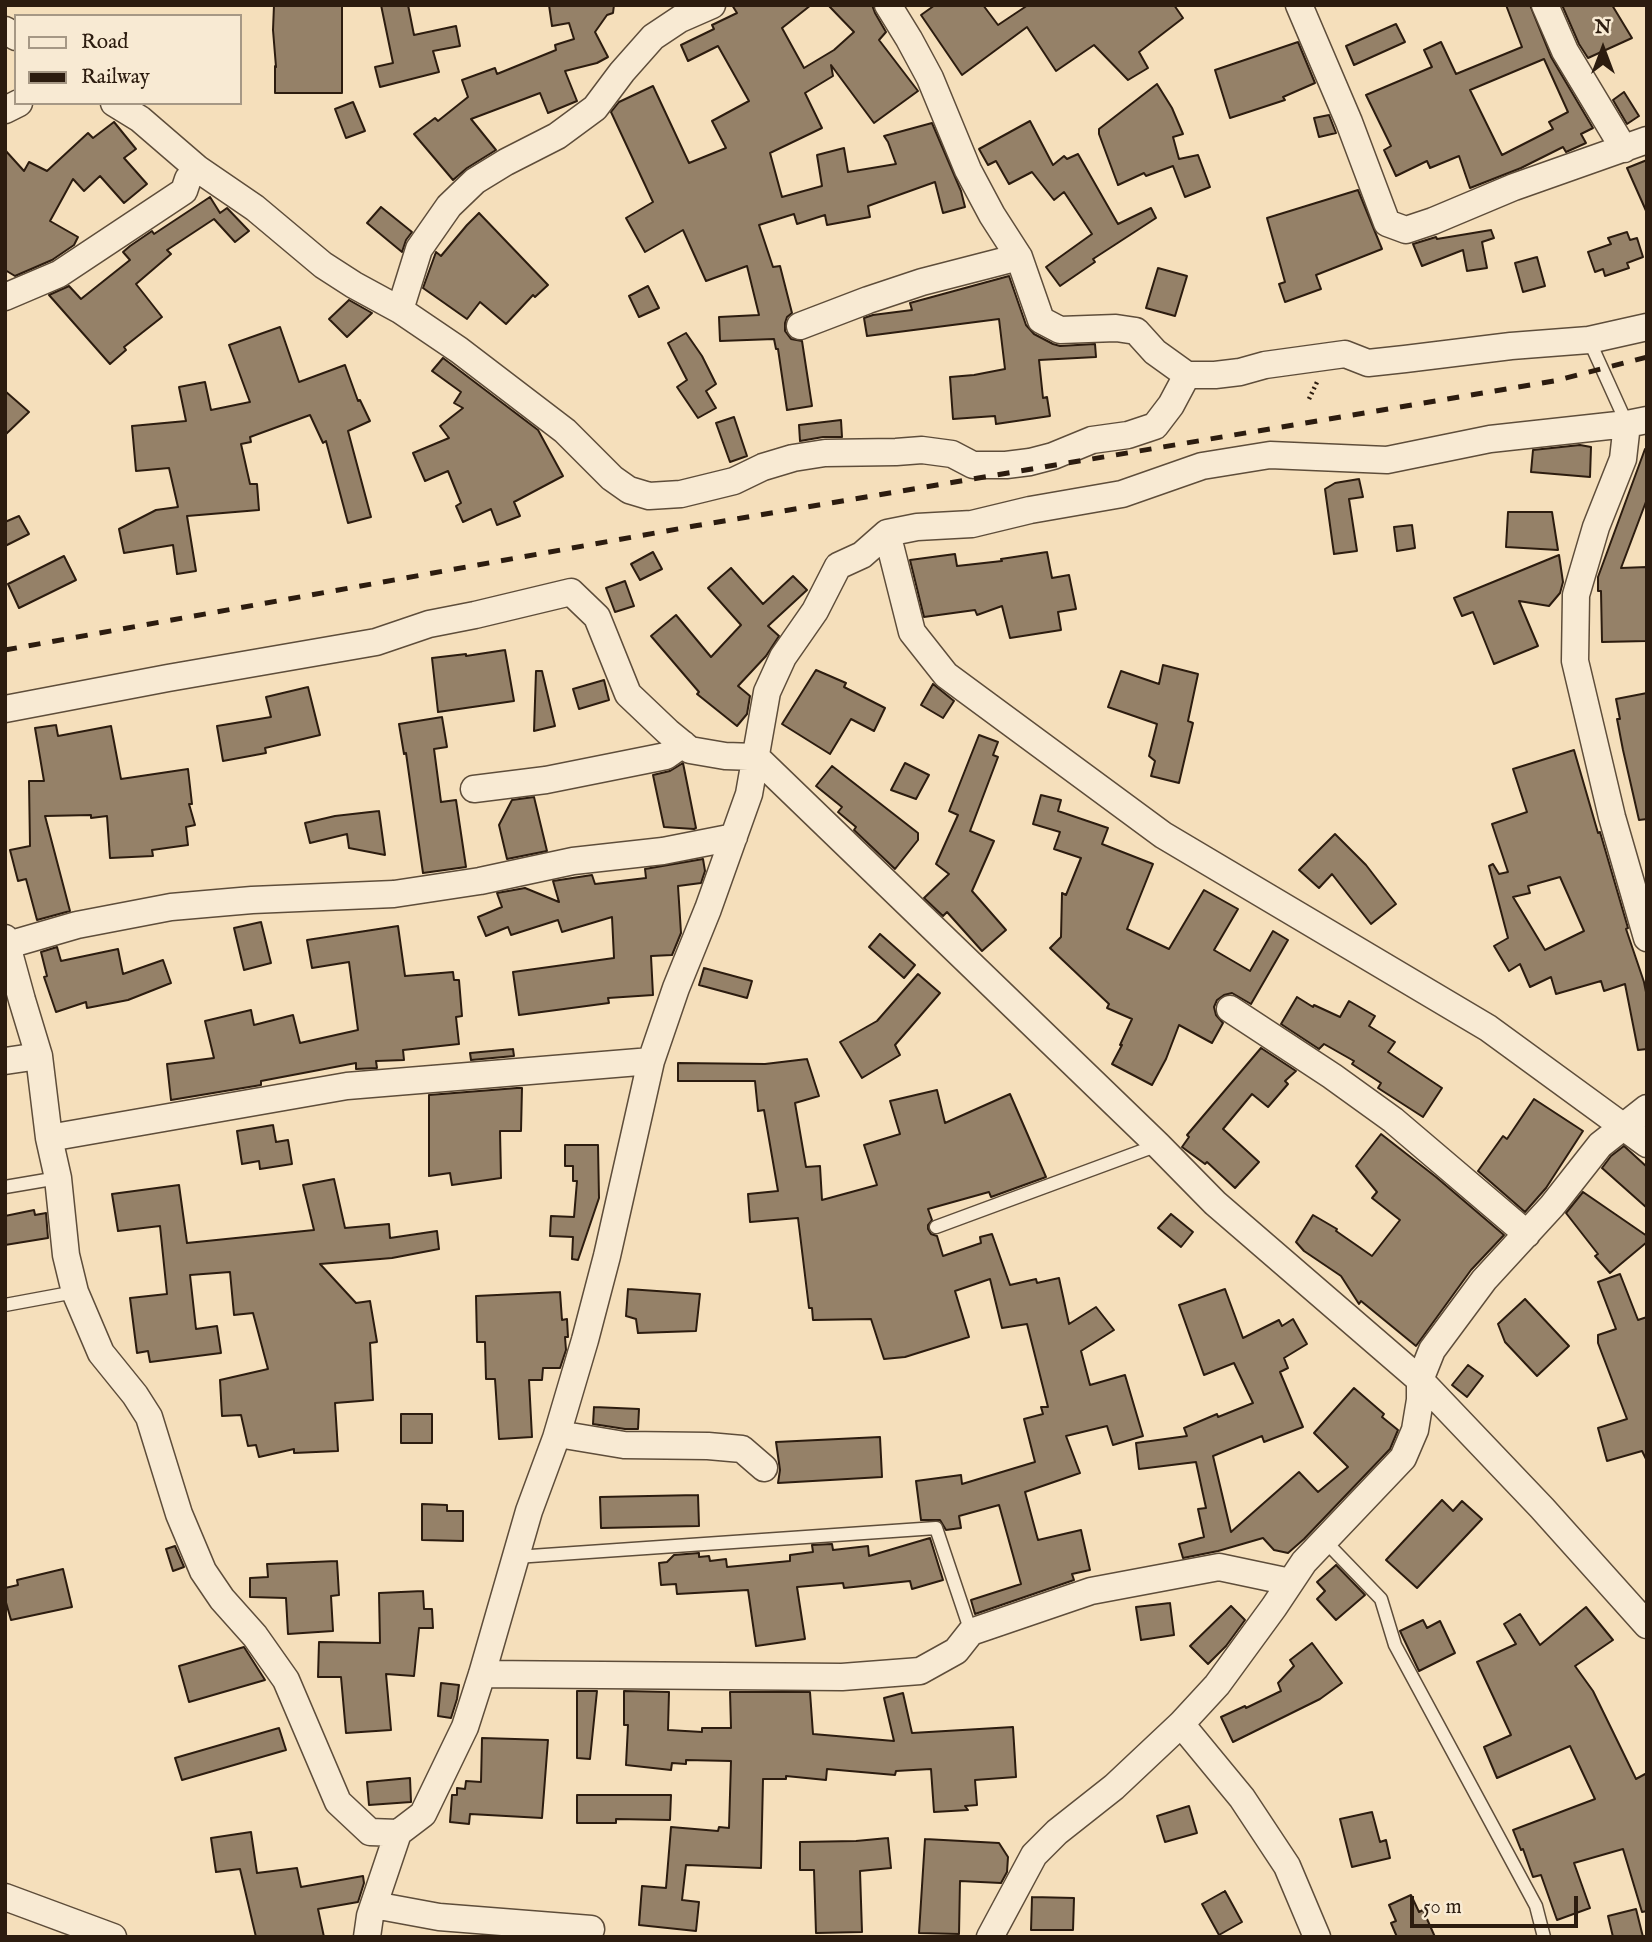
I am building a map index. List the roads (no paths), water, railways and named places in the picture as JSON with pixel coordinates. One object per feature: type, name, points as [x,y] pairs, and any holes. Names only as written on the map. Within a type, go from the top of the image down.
[{"type":"street","points":[[400,310],[419,249],[449,206],[475,181],[557,136],[595,107],[653,37],[680,19],[712,5]]},
{"type":"street","points":[[888,5],[930,78],[968,170],[1018,257],[1041,320],[1060,330],[1116,328],[1136,331],[1155,352],[1187,375],[1215,375],[1345,354],[1368,363],[1588,340],[1647,327]]},
{"type":"street","points":[[1299,5],[1349,122],[1387,223],[1406,230],[1514,187],[1636,144],[1565,51],[1545,5]]},
{"type":"street","points":[[117,105],[141,119],[198,169],[255,208],[323,265],[400,310],[458,350],[565,431],[612,478],[629,490],[649,496],[681,494],[734,481],[763,467],[793,458],[825,453],[922,450],[952,454],[972,464],[1006,465],[1030,461],[1052,456],[1092,440],[1128,435],[1155,426],[1171,405],[1187,375]]},
{"type":"street","points":[[5,296],[59,274],[184,191],[188,179],[198,169]]},
{"type":"street","points":[[800,326],[922,282],[1018,257]]},
{"type":"street","points":[[367,1937],[374,1905],[398,1833],[423,1814],[464,1727],[482,1674],[529,1511],[558,1434],[607,1256],[651,1061],[749,794],[767,692],[783,657],[815,611],[838,566],[862,555],[887,533],[917,527],[972,524],[1030,510],[1122,494],[1202,466],[1270,455],[1387,460],[1490,439],[1637,422],[1596,527],[1576,595],[1576,661],[1612,817],[1639,886],[1647,938]]},
{"type":"street","points":[[887,533],[912,632],[946,675],[1163,835],[1488,1028],[1647,1144]]},
{"type":"street","points":[[5,709],[376,642],[429,624],[571,592],[597,617],[628,694],[690,750],[725,756],[756,757],[1215,1203],[1420,1381],[1542,1508],[1647,1625]]},
{"type":"street","points":[[474,789],[546,780],[666,756],[683,744]]},
{"type":"street","points":[[398,1833],[370,1832],[338,1802],[286,1680],[255,1636],[222,1599],[202,1571],[179,1514],[149,1417],[101,1353],[75,1292],[66,1255],[58,1178],[49,1138],[39,1056],[6,942],[76,925],[171,907],[252,900],[394,894],[480,881],[573,861],[663,851],[734,837]]},
{"type":"street","points":[[1230,1009],[1393,1120],[1527,1234]]},
{"type":"street","points":[[5,1061],[39,1056]]},
{"type":"street","points":[[49,1138],[347,1086],[651,1061]]},
{"type":"street","points":[[990,1937],[1034,1854],[1114,1787],[1181,1724],[1217,1685],[1304,1562],[1403,1458],[1415,1430],[1420,1381],[1432,1350],[1484,1280],[1552,1206],[1600,1145],[1647,1108]]},
{"type":"street","points":[[558,1434],[624,1445],[741,1449],[764,1468]]},
{"type":"street","points":[[482,1674],[842,1677],[920,1671],[956,1651],[971,1632],[1091,1591],[1219,1567],[1290,1582]]},
{"type":"street","points":[[1181,1724],[1242,1798],[1287,1866],[1317,1937]]},
{"type":"street","points":[[5,1896],[113,1937]]},
{"type":"street","points":[[374,1905],[439,1917],[591,1929]]},
{"type":"lane","points":[[1588,340],[1637,422]]},
{"type":"lane","points":[[936,1227],[1158,1145]]},
{"type":"lane","points":[[5,1187],[58,1178]]},
{"type":"lane","points":[[5,1305],[75,1292]]},
{"type":"lane","points":[[516,1557],[936,1528],[971,1632]]},
{"type":"lane","points":[[1324,1540],[1381,1599],[1395,1645],[1536,1906],[1544,1937]]},
{"type":"railway","points":[[5,650],[694,526],[1554,381],[1647,357]]}]
